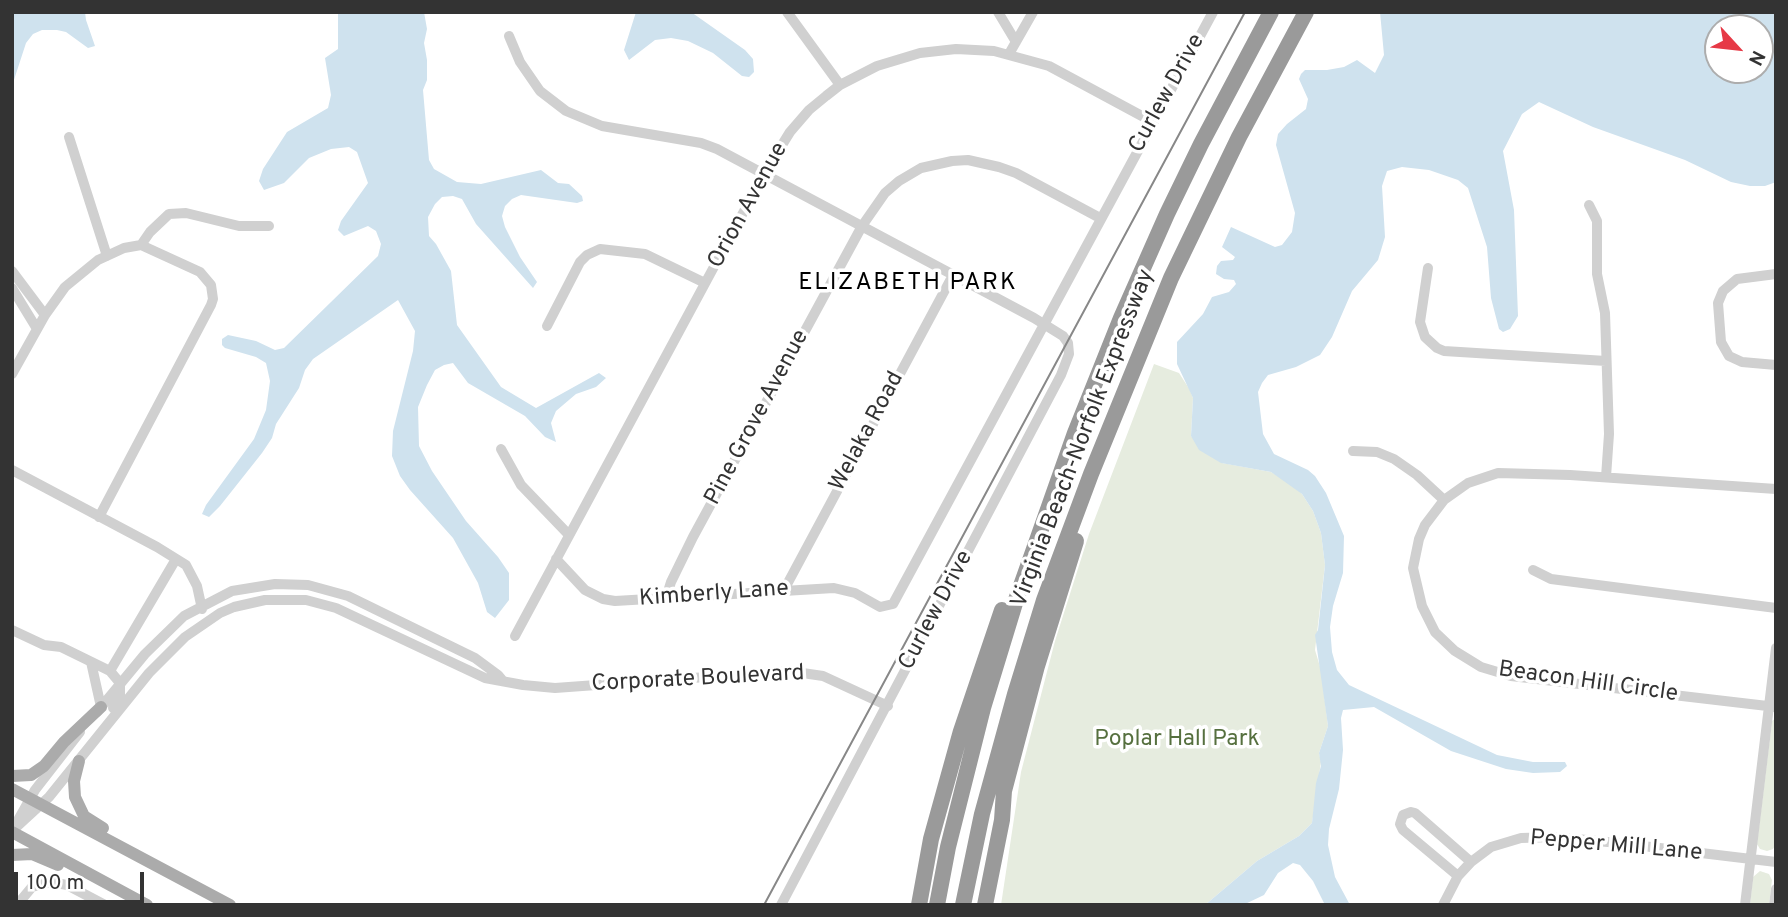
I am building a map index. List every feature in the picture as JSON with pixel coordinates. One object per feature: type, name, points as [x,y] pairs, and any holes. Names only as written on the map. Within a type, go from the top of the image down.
[{"type":"highway","name":"Virginia Beach-Norfolk Expressway","points":[[937,905],[948,847],[983,708],[1046,512],[1097,375],[1141,271],[1201,144],[1271,12]]},
{"type":"highway","name":"Virginia Beach-Norfolk Expressway","points":[[963,905],[982,814],[1030,643],[1060,554],[1171,278],[1209,197],[1306,12]]},
{"type":"highway","points":[[985,905],[1002,820],[1004,792],[1037,666],[1124,393]]},
{"type":"highway","points":[[919,900],[931,839],[971,698],[1008,595],[1046,512]]},
{"type":"main road","points":[[12,776],[31,775],[44,766],[64,742],[101,707]]},
{"type":"main road","points":[[79,761],[74,790],[84,816],[148,852],[201,889]]},
{"type":"main road","points":[[12,789],[230,905]]},
{"type":"main road","points":[[12,831],[147,905]]},
{"type":"main road","points":[[12,855],[32,854],[111,886]]},
{"type":"street","points":[[787,12],[840,85]]},
{"type":"street","points":[[998,12],[1016,42]]},
{"type":"street","points":[[1009,54],[1033,12]]},
{"type":"street","name":"Curlew Drive","points":[[885,607],[897,599],[1213,12]]},
{"type":"street","points":[[509,36],[520,62],[535,85],[566,111],[602,126],[701,143],[1044,324]]},
{"type":"street","name":"Orion Avenue","points":[[515,635],[779,147],[809,110],[840,85],[877,66],[920,53],[956,49],[1009,54],[1049,66],[1153,122]]},
{"type":"street","points":[[69,137],[107,256]]},
{"type":"street","name":"Pine Grove Avenue","points":[[666,598],[671,582],[694,537],[862,226],[876,203],[899,181],[921,168],[960,160],[979,162],[1016,173],[1100,218]]},
{"type":"street","points":[[1589,205],[1597,221],[1597,274],[1605,313],[1609,434],[1606,477]]},
{"type":"street","points":[[141,245],[161,220],[178,212],[239,226],[269,226]]},
{"type":"street","points":[[12,374],[45,314],[65,287],[98,260],[124,248],[141,245],[193,268],[207,279],[212,293],[211,305],[99,517]]},
{"type":"street","points":[[547,326],[580,262],[600,249],[645,254],[705,283]]},
{"type":"street","points":[[1428,268],[1420,322],[1425,337],[1437,348],[1444,351],[1606,361]]},
{"type":"street","points":[[12,271],[45,314]]},
{"type":"street","points":[[1776,274],[1737,279],[1723,290],[1718,303],[1721,342],[1729,356],[1742,362],[1776,365]]},
{"type":"street","name":"Welaka Road","points":[[784,590],[953,275]]},
{"type":"street","points":[[12,288],[37,328]]},
{"type":"street","name":"Curlew Drive","points":[[781,905],[1066,364],[1069,354],[1067,341],[1044,324]]},
{"type":"street","points":[[500,449],[521,485],[569,535]]},
{"type":"street","points":[[1353,451],[1377,452],[1395,459],[1444,500]]},
{"type":"street","points":[[12,470],[186,565],[192,575],[206,621]]},
{"type":"street","name":"Beacon Hill Circle","points":[[1772,706],[1511,676],[1469,661],[1435,632],[1422,606],[1414,561],[1419,539],[1433,513],[1444,500],[1468,483],[1498,473],[1606,477],[1776,489]]},
{"type":"street","points":[[110,671],[176,559]]},
{"type":"street","name":"Kimberly Lane","points":[[556,559],[585,590],[603,599],[615,601],[834,587],[845,589],[885,607]]},
{"type":"street","points":[[1533,570],[1551,579],[1776,608]]},
{"type":"street","name":"Corporate Boulevard","points":[[12,831],[101,707],[164,634],[184,616],[232,591],[275,584],[330,589],[475,658],[498,674],[503,681]]},
{"type":"street","name":"Corporate Boulevard","points":[[36,801],[79,761],[163,657],[206,621],[251,602],[292,598],[351,614],[485,678],[503,681],[555,688],[789,671],[823,676],[888,706]]},
{"type":"street","points":[[12,630],[38,643],[61,647],[110,671],[120,683],[119,701],[95,739]]},
{"type":"street","points":[[1745,905],[1772,706],[1776,648]]},
{"type":"street","points":[[91,662],[101,707]]},
{"type":"street","points":[[1458,876],[1404,830],[1400,824],[1402,816],[1415,813],[1471,862]]},
{"type":"street","name":"Pepper Mill Lane","points":[[1443,905],[1458,876],[1471,862],[1482,853],[1507,841],[1539,837],[1618,843],[1776,862]]},
{"type":"street","points":[[17,905],[32,887],[51,882],[67,885],[105,905]]},
{"type":"street","points":[[1774,905],[1776,889]]},
{"type":"green space","name":"Poplar Hall Park","points":[[1154,364],[1179,373],[1190,390],[1193,398],[1191,436],[1222,463],[1271,472],[1290,483],[1302,494],[1313,511],[1321,533],[1325,565],[1315,650],[1321,670],[1328,726],[1319,753],[1321,762],[1312,823],[1299,836],[1257,861],[1205,905],[1001,905],[1021,772],[1055,641],[1089,534]]},
{"type":"green space","points":[[1776,718],[1776,844],[1773,849],[1767,851],[1760,849],[1757,844],[1772,721]]},
{"type":"green space","points":[[1760,871],[1769,874],[1772,880],[1769,905],[1750,905],[1753,877]]},
{"type":"water","points":[[12,12],[85,12],[95,46],[88,48],[66,32],[57,30],[42,30],[33,34],[26,43],[12,86]]},
{"type":"water","points":[[338,12],[424,12],[427,29],[424,43],[427,80],[423,90],[429,160],[434,169],[457,182],[481,184],[541,170],[558,183],[569,184],[582,196],[583,201],[577,203],[521,195],[505,206],[502,216],[505,227],[520,257],[537,282],[533,288],[476,224],[462,199],[442,197],[428,217],[429,236],[451,271],[457,325],[501,387],[536,408],[599,373],[606,378],[596,387],[576,394],[556,411],[551,423],[556,442],[545,437],[525,416],[468,383],[453,363],[435,370],[427,385],[418,407],[419,446],[432,471],[466,521],[509,573],[509,600],[495,618],[487,612],[478,583],[453,538],[410,490],[400,476],[392,456],[393,431],[413,351],[415,331],[398,300],[313,359],[262,453],[220,506],[209,517],[202,514],[254,439],[266,410],[270,381],[266,363],[256,357],[225,348],[222,339],[228,335],[256,341],[275,350],[284,348],[378,256],[381,244],[376,231],[368,226],[344,236],[338,230],[341,221],[368,183],[357,152],[349,147],[331,149],[309,158],[284,183],[264,190],[259,181],[263,169],[287,132],[328,108],[331,95],[325,58],[338,49]]},
{"type":"water","points":[[636,12],[691,12],[745,50],[753,59],[754,72],[749,77],[742,76],[713,53],[688,41],[671,38],[655,40],[629,60],[624,50]]},
{"type":"water","points":[[1380,12],[1776,12],[1776,182],[1765,186],[1750,186],[1731,182],[1685,160],[1593,127],[1539,102],[1522,114],[1503,151],[1514,210],[1518,316],[1510,329],[1503,332],[1499,329],[1491,298],[1487,247],[1468,188],[1458,180],[1429,170],[1402,167],[1387,171],[1382,186],[1385,237],[1378,260],[1352,291],[1332,337],[1320,355],[1296,367],[1268,375],[1262,383],[1258,392],[1263,434],[1274,454],[1315,476],[1326,493],[1344,536],[1343,573],[1330,627],[1337,670],[1349,685],[1497,755],[1533,762],[1565,762],[1567,766],[1560,772],[1533,773],[1506,769],[1451,751],[1374,707],[1343,710],[1339,789],[1329,829],[1328,845],[1335,877],[1350,905],[1325,905],[1313,881],[1300,865],[1293,863],[1278,873],[1264,895],[1243,905],[1205,905],[1257,861],[1299,836],[1312,823],[1316,783],[1321,766],[1319,753],[1328,726],[1315,635],[1318,630],[1325,565],[1321,533],[1313,511],[1302,494],[1271,472],[1221,463],[1199,450],[1191,436],[1193,398],[1177,364],[1177,342],[1203,314],[1212,297],[1229,292],[1236,284],[1234,280],[1224,279],[1216,274],[1221,261],[1233,260],[1235,257],[1222,247],[1231,227],[1275,247],[1282,245],[1292,232],[1295,213],[1276,145],[1278,134],[1306,109],[1308,99],[1299,79],[1301,74],[1305,70],[1344,67],[1357,60],[1375,73],[1384,55]]},
{"type":"tram line","points":[[764,905],[1245,12]]},
{"type":"district","name":"ELIZABETH PARK","points":[[908,284]]}]
